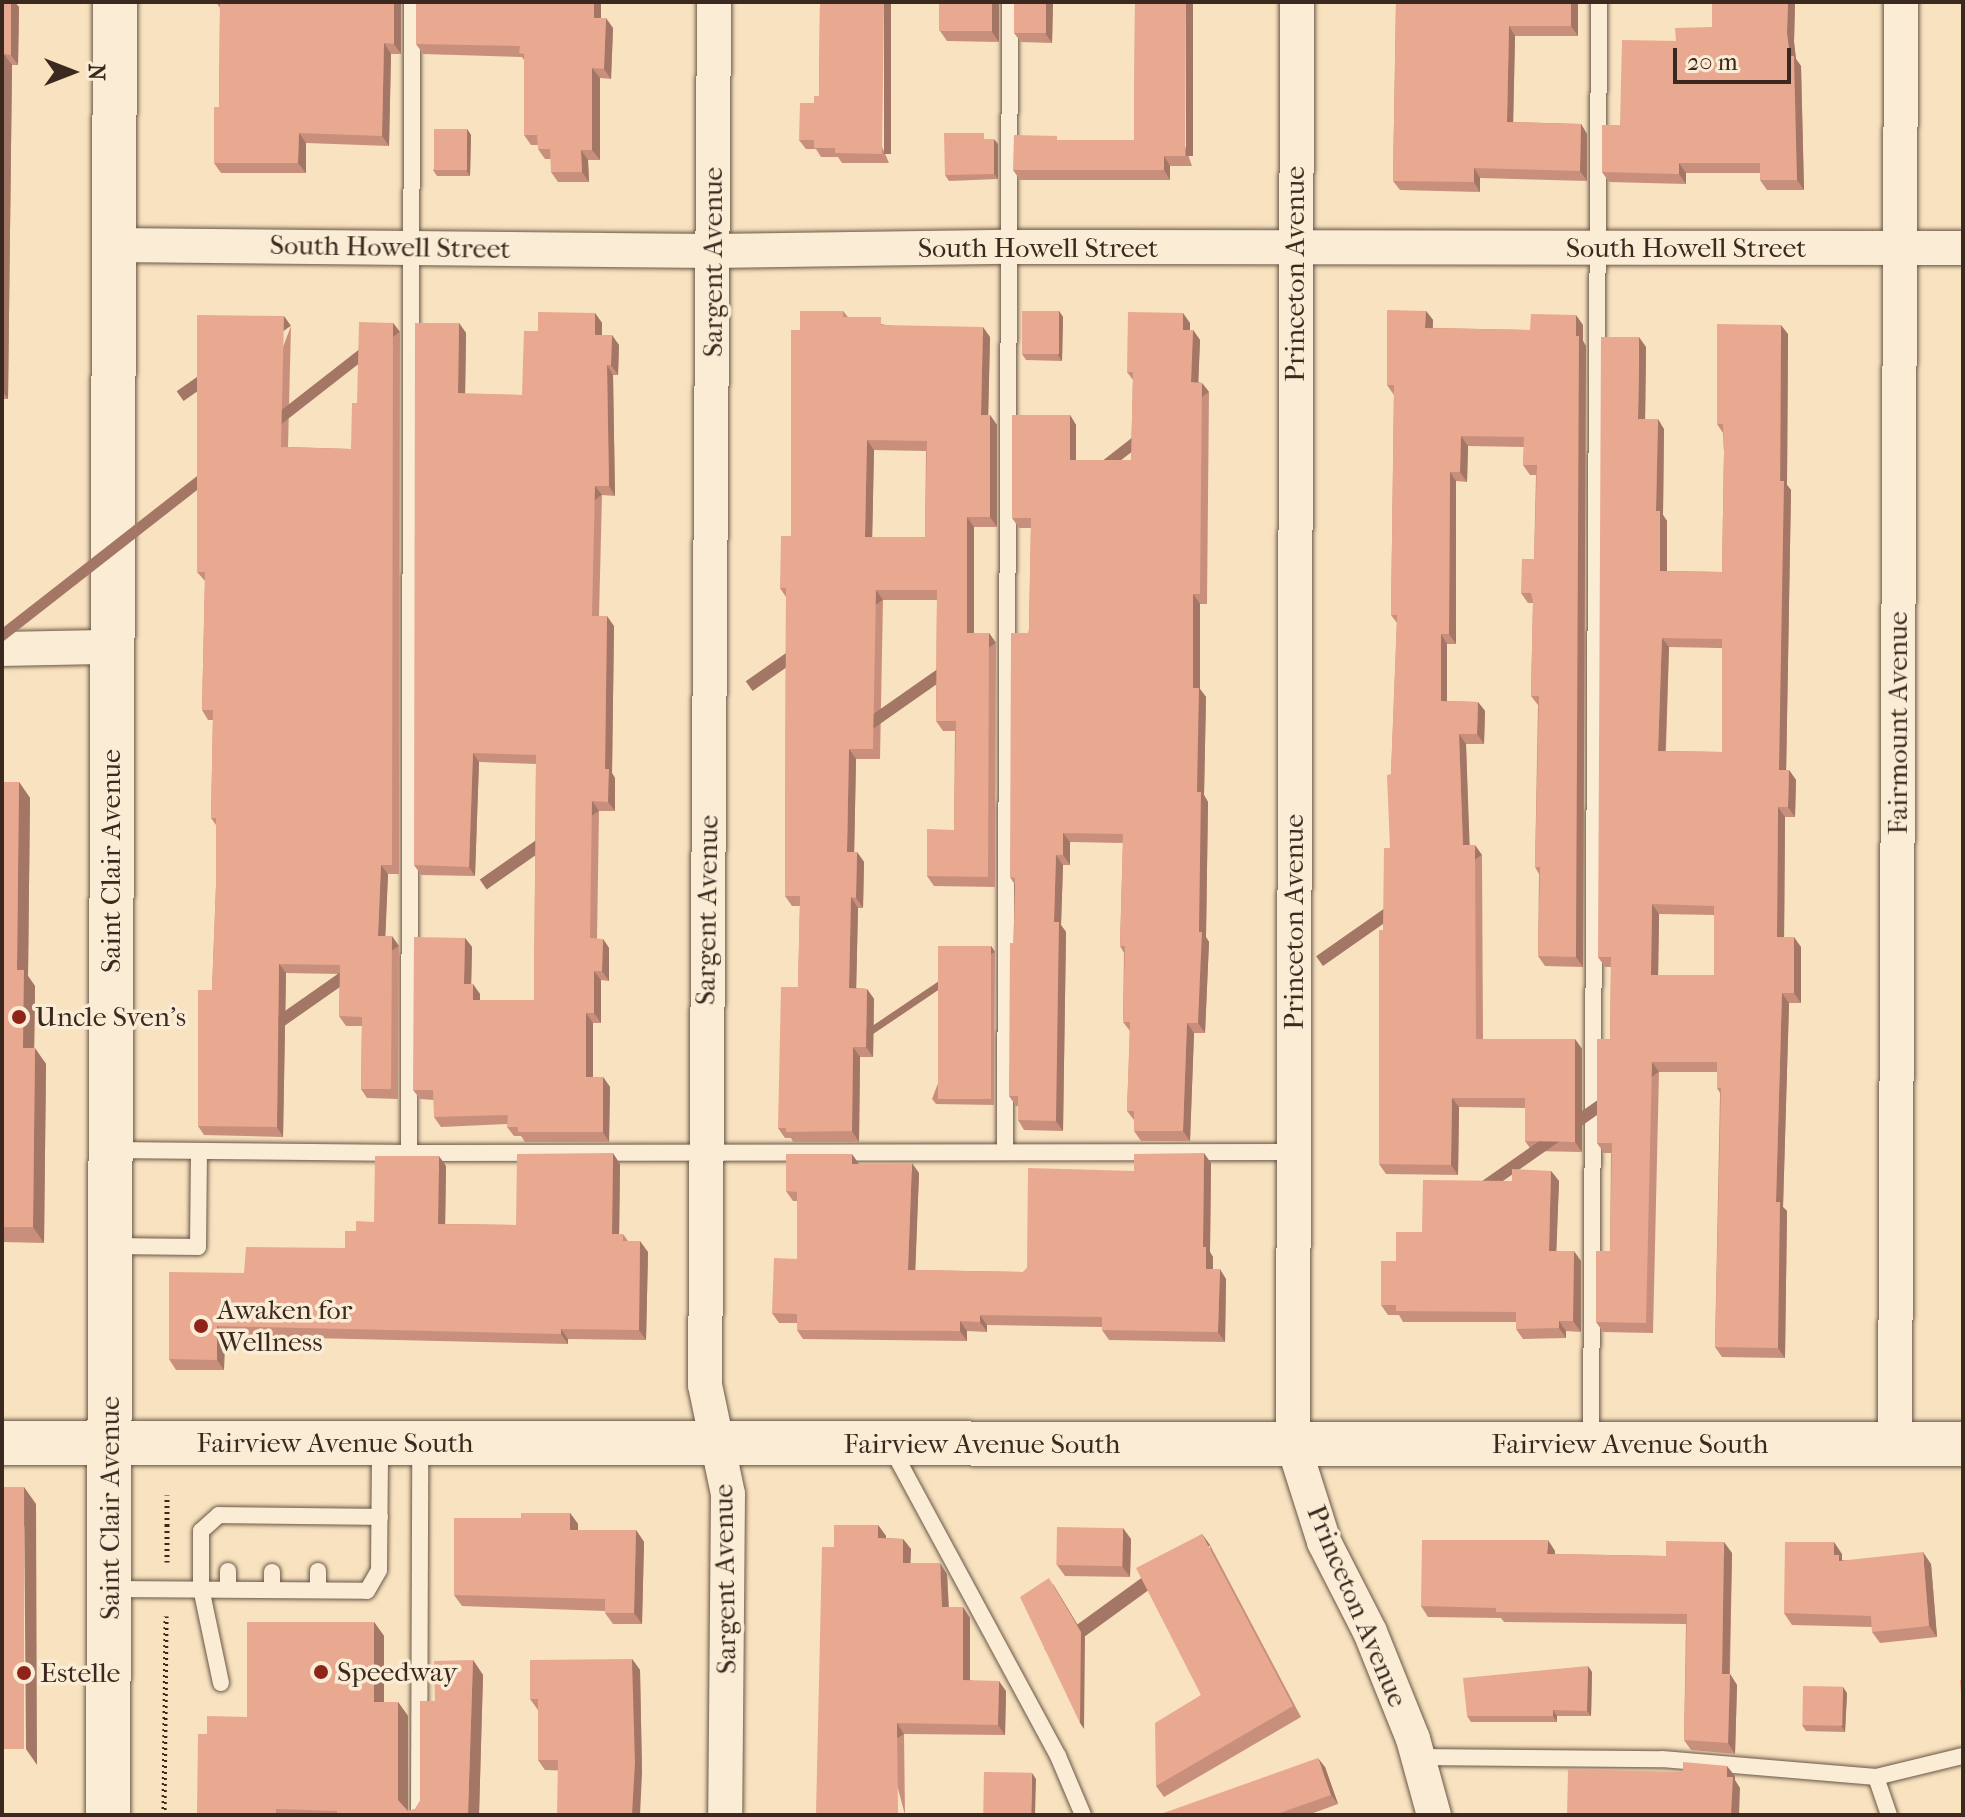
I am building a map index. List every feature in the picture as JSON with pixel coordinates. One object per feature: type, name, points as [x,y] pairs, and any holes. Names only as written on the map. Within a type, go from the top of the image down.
[{"type":"street","name":"Saint Clair Avenue","points":[[108,1815],[115,2]]},
{"type":"street","name":"Sargent Avenue","points":[[714,2],[704,1151],[705,1385],[728,1494],[725,1815]]},
{"type":"street","name":"Princeton Avenue","points":[[1297,2],[1293,1444],[1324,1542],[1370,1632],[1418,1757],[1434,1815]]},
{"type":"street","name":"Fairmount Avenue","points":[[1895,1444],[1901,2]]},
{"type":"street","name":"South Howell Street","points":[[114,245],[713,251],[1009,247],[1963,248]]},
{"type":"street","points":[[2,649],[111,647]]},
{"type":"street","name":"Fairview Avenue South","points":[[2,1443],[1963,1444]]},
{"type":"lane","points":[[409,1153],[412,2]]},
{"type":"lane","points":[[1005,1151],[1010,2]]},
{"type":"lane","points":[[1591,1444],[1599,2]]},
{"type":"lane","points":[[112,1150],[409,1153],[1293,1152]]},
{"type":"lane","points":[[111,1246],[198,1247],[199,1151]]},
{"type":"lane","points":[[110,1589],[367,1591],[379,1570],[380,1517],[400,1443]]},
{"type":"lane","points":[[400,1443],[419,1815]]},
{"type":"lane","points":[[889,1444],[1058,1756],[1083,1815]]},
{"type":"lane","points":[[221,1683],[201,1588],[201,1531],[219,1515],[229,1520],[318,1521],[380,1517]]},
{"type":"lane","points":[[228,1571],[228,1589]]},
{"type":"lane","points":[[318,1571],[318,1590]]},
{"type":"lane","points":[[272,1572],[272,1589]]},
{"type":"lane","points":[[1418,1757],[1662,1759],[1876,1777],[1963,1756]]},
{"type":"lane","points":[[1876,1777],[1889,1815]]},
{"type":"path","points":[[164,1815],[167,1495]]},
{"type":"building","points":[[2,2],[11,2],[11,55],[4,54],[2,256]]},
{"type":"building","points":[[220,2],[394,2],[394,44],[384,43],[382,136],[299,133],[298,163],[214,163],[214,107],[219,107]]},
{"type":"building","points":[[416,2],[594,2],[594,18],[606,18],[604,69],[592,68],[592,150],[581,150],[582,172],[551,172],[550,149],[538,149],[537,135],[524,135],[524,54],[519,53],[520,46],[416,44]]},
{"type":"building","points":[[820,2],[884,2],[882,154],[835,153],[835,148],[814,148],[814,140],[799,140],[800,103],[814,103],[814,96],[819,96]]},
{"type":"building","points":[[939,2],[992,2],[992,31],[939,31]]},
{"type":"building","points":[[1014,2],[1046,2],[1046,33],[1014,33]]},
{"type":"building","points":[[1135,2],[1186,2],[1185,156],[1164,156],[1164,170],[1013,170],[1014,135],[1057,136],[1057,140],[1134,140]]},
{"type":"building","points":[[1396,2],[1571,2],[1571,26],[1509,26],[1507,122],[1581,124],[1580,171],[1474,168],[1474,182],[1393,181]]},
{"type":"building","points":[[1712,2],[1788,2],[1787,33],[1790,56],[1794,56],[1797,180],[1760,180],[1760,163],[1679,163],[1679,174],[1602,172],[1602,125],[1620,125],[1622,40],[1676,41],[1675,28],[1712,27]]},
{"type":"building","points":[[434,129],[467,129],[467,170],[434,170]]},
{"type":"building","points":[[944,133],[984,133],[984,139],[994,139],[994,174],[945,175]]},
{"type":"building","points":[[1387,310],[1426,311],[1425,328],[1530,330],[1531,314],[1576,315],[1576,336],[1579,336],[1576,957],[1538,956],[1540,867],[1535,867],[1539,696],[1531,696],[1533,601],[1531,593],[1521,593],[1522,559],[1534,559],[1537,465],[1523,465],[1524,437],[1461,436],[1460,472],[1450,472],[1449,634],[1441,634],[1441,701],[1478,702],[1477,734],[1459,734],[1463,845],[1475,845],[1476,1039],[1575,1039],[1575,1142],[1525,1141],[1525,1098],[1452,1098],[1451,1165],[1379,1164],[1379,930],[1383,930],[1384,848],[1390,848],[1387,775],[1391,774],[1397,615],[1391,615],[1394,385],[1387,385]]},
{"type":"building","points":[[800,311],[843,311],[843,317],[881,317],[881,325],[983,327],[981,415],[990,415],[990,517],[967,517],[967,633],[989,633],[988,877],[927,876],[927,829],[954,830],[956,721],[936,721],[937,590],[876,590],[873,749],[849,749],[847,852],[857,852],[856,898],[851,897],[849,988],[867,989],[866,1047],[853,1047],[852,1131],[786,1132],[786,1128],[778,1128],[781,987],[798,987],[800,896],[785,896],[786,588],[780,588],[781,536],[791,536],[791,330],[800,330]],"holes":[[[867,440],[927,441],[925,537],[865,537]]]},
{"type":"building","points":[[1022,311],[1059,311],[1059,354],[1022,354]]},
{"type":"building","points":[[538,312],[595,313],[595,335],[612,335],[611,365],[607,365],[609,486],[595,486],[592,616],[607,616],[605,769],[609,769],[608,802],[592,801],[590,938],[603,939],[602,971],[594,971],[594,1013],[586,1013],[586,1077],[603,1077],[603,1132],[518,1132],[518,1127],[507,1127],[508,1115],[434,1117],[433,1090],[413,1090],[414,937],[465,938],[464,984],[473,984],[473,1000],[534,1000],[536,755],[473,753],[469,867],[414,865],[415,323],[459,323],[458,393],[522,395],[524,331],[538,331]]},
{"type":"building","points":[[1128,312],[1183,313],[1183,330],[1193,330],[1191,382],[1202,383],[1200,594],[1193,594],[1193,688],[1199,688],[1197,792],[1201,792],[1199,932],[1202,932],[1198,1023],[1187,1023],[1183,1131],[1134,1131],[1134,1111],[1127,1111],[1130,1022],[1123,1022],[1125,946],[1120,946],[1123,834],[1063,833],[1063,855],[1056,855],[1054,922],[1059,922],[1056,1121],[1018,1120],[1018,1096],[1009,1096],[1010,943],[1014,943],[1015,878],[1010,877],[1011,633],[1028,633],[1029,629],[1031,518],[1012,518],[1012,415],[1070,415],[1070,460],[1131,460],[1133,372],[1127,372]]},
{"type":"building","points":[[197,315],[284,316],[281,447],[351,449],[352,403],[357,403],[359,322],[393,323],[392,865],[381,865],[378,936],[392,936],[391,1089],[361,1089],[362,1017],[339,1016],[340,965],[279,964],[277,1127],[198,1126],[198,990],[212,990],[216,818],[211,818],[213,710],[202,710],[205,572],[197,572]]},
{"type":"building","points":[[1717,324],[1781,325],[1780,481],[1784,481],[1779,770],[1789,770],[1788,807],[1778,807],[1777,937],[1794,937],[1794,993],[1782,993],[1776,1202],[1780,1202],[1778,1348],[1715,1347],[1721,1088],[1717,1088],[1717,1062],[1652,1062],[1646,1323],[1596,1322],[1596,1251],[1610,1251],[1612,1143],[1597,1143],[1597,1039],[1610,1039],[1611,957],[1598,957],[1601,337],[1639,337],[1638,419],[1658,419],[1656,511],[1660,511],[1660,571],[1722,572],[1724,452],[1723,424],[1717,424]],"holes":[[[1662,638],[1722,639],[1722,752],[1658,751]],[[1652,904],[1714,906],[1714,975],[1651,975]]]},
{"type":"building","points":[[2,782],[19,782],[17,970],[24,970],[23,1048],[35,1048],[33,1227],[2,1227]]},
{"type":"building","points":[[938,946],[991,946],[991,1099],[938,1099]]},
{"type":"building","points":[[613,1153],[612,1234],[623,1234],[623,1241],[640,1241],[639,1330],[561,1329],[561,1334],[217,1326],[217,1360],[169,1359],[169,1272],[244,1273],[246,1247],[345,1248],[345,1231],[356,1231],[356,1221],[374,1222],[375,1156],[439,1156],[438,1224],[516,1225],[517,1154]]},
{"type":"building","points":[[1204,1153],[1203,1247],[1206,1247],[1206,1269],[1220,1269],[1218,1332],[1102,1330],[1102,1317],[980,1315],[980,1322],[960,1321],[960,1331],[797,1330],[797,1314],[772,1313],[774,1258],[797,1259],[797,1192],[786,1191],[786,1154],[852,1154],[852,1164],[912,1163],[908,1270],[1023,1272],[1027,1268],[1028,1168],[1134,1171],[1134,1154]]},
{"type":"building","points":[[1512,1169],[1551,1171],[1549,1251],[1574,1251],[1573,1321],[1559,1321],[1559,1328],[1516,1329],[1516,1312],[1396,1311],[1396,1305],[1381,1305],[1381,1261],[1396,1261],[1396,1232],[1422,1232],[1423,1180],[1512,1181]]},
{"type":"building","points":[[2,1487],[24,1487],[24,1749],[2,1749]]},
{"type":"building","points":[[521,1513],[570,1513],[570,1530],[636,1530],[634,1613],[605,1613],[605,1599],[454,1595],[454,1518],[521,1518]]},
{"type":"building","points":[[834,1525],[878,1525],[878,1538],[903,1539],[903,1563],[940,1563],[942,1607],[963,1607],[963,1680],[999,1681],[998,1725],[897,1723],[898,1815],[816,1815],[822,1547],[834,1547]]},
{"type":"building","points":[[1057,1527],[1123,1528],[1122,1566],[1056,1565]]},
{"type":"building","points":[[1202,1534],[1293,1706],[1156,1786],[1155,1723],[1201,1695],[1136,1568]]},
{"type":"building","points":[[1422,1540],[1548,1540],[1547,1554],[1666,1556],[1666,1541],[1724,1542],[1722,1674],[1730,1674],[1728,1743],[1684,1740],[1687,1614],[1496,1612],[1496,1608],[1421,1606]]},
{"type":"building","points":[[1785,1542],[1834,1542],[1834,1555],[1839,1555],[1839,1561],[1923,1552],[1929,1626],[1872,1632],[1871,1616],[1784,1613]]},
{"type":"building","points":[[1049,1578],[1081,1632],[1080,1723],[1020,1597]]},
{"type":"building","points":[[247,1622],[374,1622],[374,1702],[398,1702],[398,1800],[408,1811],[415,1809],[420,1801],[420,1701],[435,1701],[434,1661],[473,1660],[468,1815],[337,1815],[337,1811],[276,1809],[276,1815],[197,1815],[198,1734],[207,1734],[207,1716],[247,1717]]},
{"type":"building","points":[[632,1659],[635,1763],[632,1815],[557,1815],[558,1760],[538,1760],[538,1699],[530,1699],[530,1660]]},
{"type":"building","points":[[1588,1666],[1587,1711],[1553,1710],[1553,1716],[1467,1716],[1463,1678]]},
{"type":"building","points":[[1960,1680],[1963,1680],[1963,1724]]},
{"type":"building","points":[[1803,1686],[1843,1687],[1842,1726],[1802,1725]]},
{"type":"building","points":[[1318,1758],[1331,1795],[1274,1815],[1158,1815]]},
{"type":"building","points":[[1683,1762],[1727,1766],[1727,1777],[1733,1777],[1731,1815],[1567,1815],[1568,1769],[1683,1772]]},
{"type":"building","points":[[984,1772],[1032,1773],[1031,1815],[983,1815]]},
{"type":"place","name":"Uncle Sven's","points":[[19,1017]]},
{"type":"place","name":"Awaken for Wellness","points":[[201,1326]]},
{"type":"place","name":"Speedway","points":[[321,1672]]},
{"type":"place","name":"Estelle","points":[[24,1673]]}]
